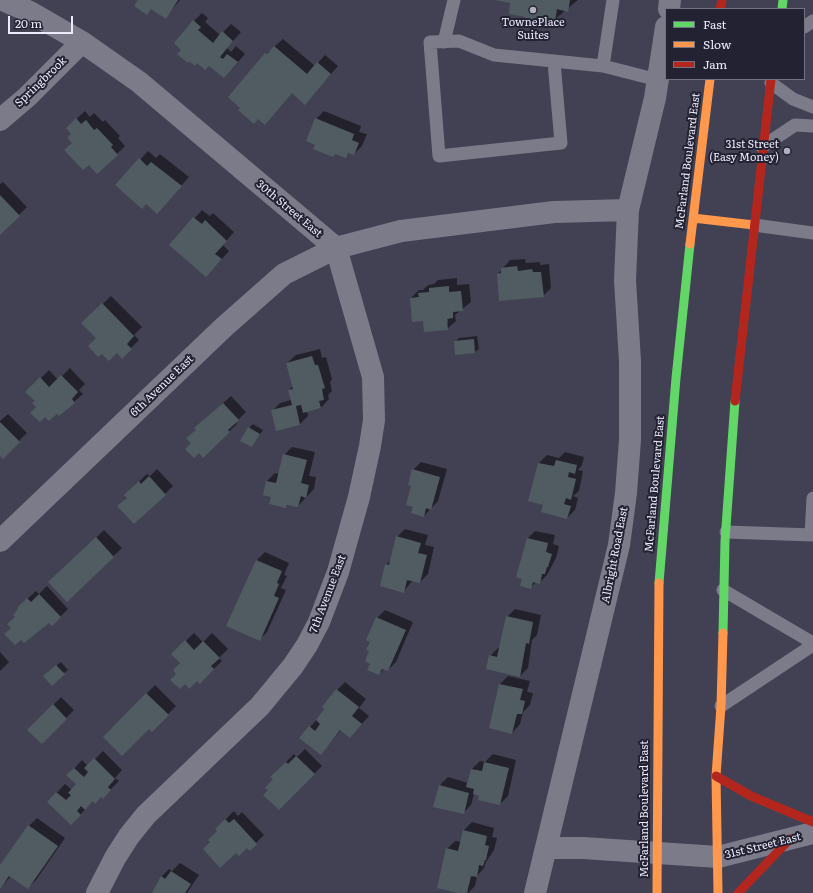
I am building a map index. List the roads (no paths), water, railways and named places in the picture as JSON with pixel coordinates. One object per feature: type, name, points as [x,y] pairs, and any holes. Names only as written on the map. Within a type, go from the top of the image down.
[{"type":"highway","name":"McFarland Boulevard East","points":[[657,893],[658,596],[676,378],[710,80]]},
{"type":"highway","points":[[718,893],[716,776],[726,532],[736,384],[762,147],[771,81]]},
{"type":"highway","points":[[693,218],[754,225]]},
{"type":"highway","points":[[716,776],[751,796],[813,822]]},
{"type":"highway","points":[[738,893],[790,839]]},
{"type":"street","name":"30th Street East","points":[[3,0],[30,12],[82,42],[139,82],[336,248]]},
{"type":"street","name":"Albright Road East","points":[[535,893],[619,545],[626,493],[630,440],[630,361],[625,280],[628,210],[655,98],[665,34]]},
{"type":"street","name":"Springbrook","points":[[0,120],[27,97],[82,42]]},
{"type":"street","points":[[336,248],[401,231],[439,226],[554,212],[628,210]]},
{"type":"street","name":"6th Avenue East","points":[[0,541],[224,326],[284,274],[336,248]]},
{"type":"street","name":"7th Avenue East","points":[[97,893],[118,852],[146,814],[260,706],[293,666],[320,622],[338,572],[359,497],[374,420],[373,377],[336,248]]},
{"type":"street","name":"31st Street East","points":[[546,848],[583,848],[718,857],[813,833]]},
{"type":"lane","points":[[444,42],[454,0]]},
{"type":"lane","points":[[603,66],[613,0]]},
{"type":"lane","points":[[554,62],[561,143],[439,156],[430,42],[459,41],[494,54],[554,62],[603,66],[658,80]]},
{"type":"lane","points":[[771,81],[794,99],[813,107]]},
{"type":"lane","points":[[762,147],[795,125],[813,126]]},
{"type":"lane","points":[[754,225],[813,233]]},
{"type":"lane","points":[[726,532],[812,535],[813,498]]},
{"type":"lane","points":[[720,706],[813,644],[723,590]]},
{"type":"place","name":"TownePlace Suites","points":[[533,10]]},
{"type":"place","name":"31st Street (Easy Money)","points":[[787,151]]}]
